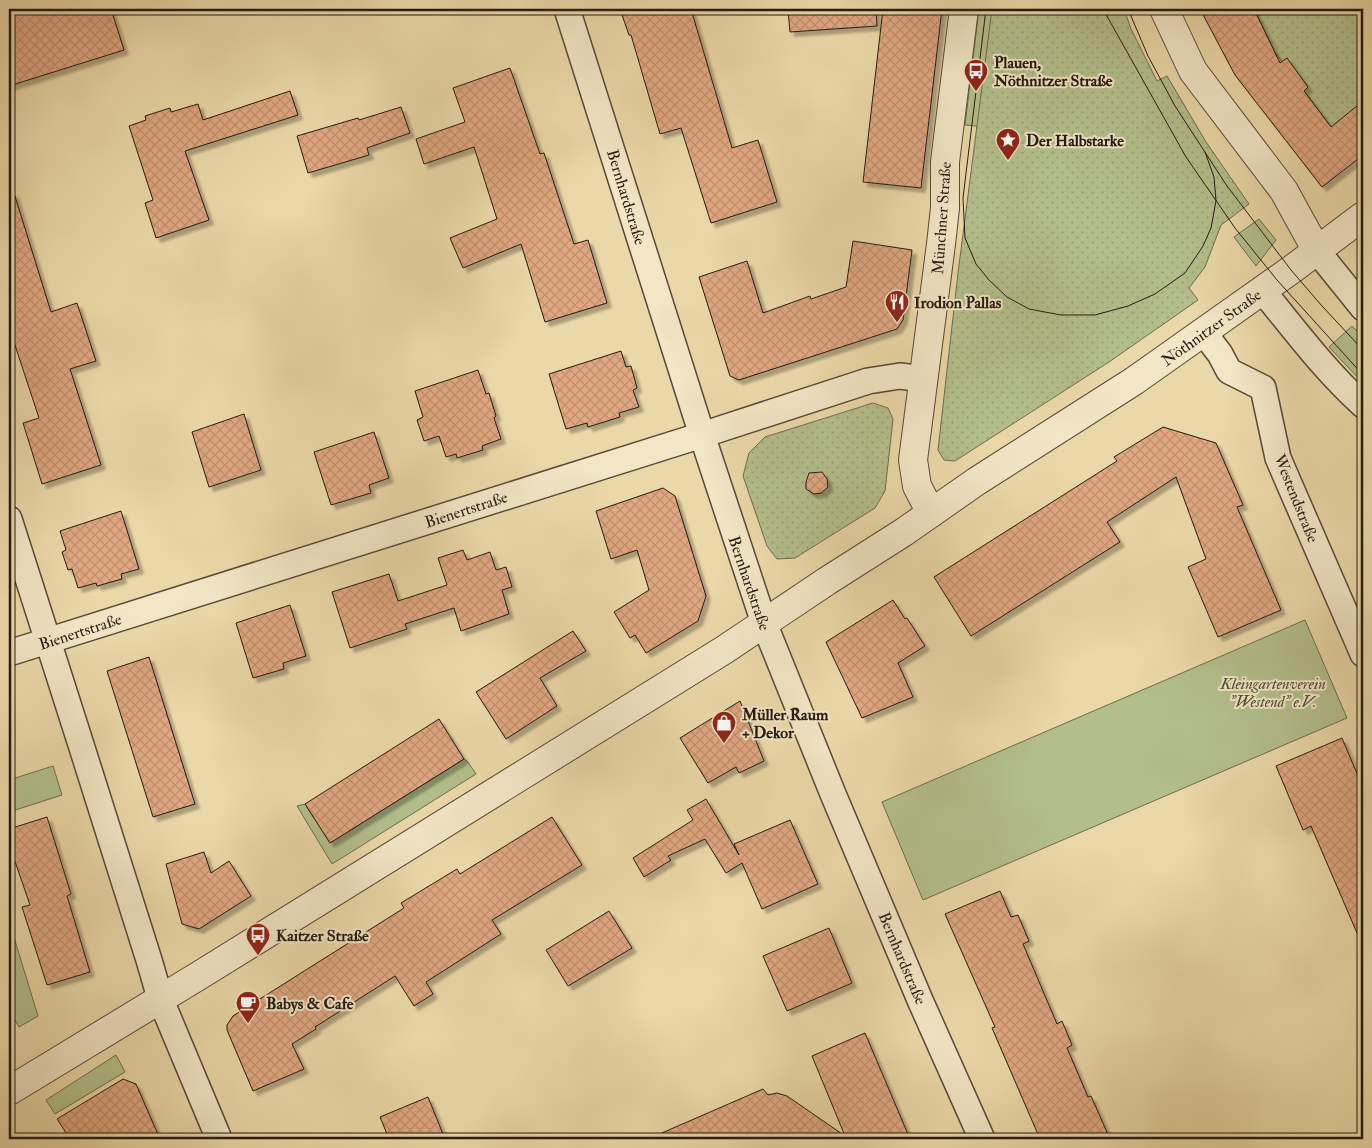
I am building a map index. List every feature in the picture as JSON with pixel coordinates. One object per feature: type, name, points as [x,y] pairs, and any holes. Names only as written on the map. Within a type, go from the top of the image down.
[{"type":"street","name":"Bernhardstraße","points":[[567,9],[702,435],[764,623],[920,1000],[982,1139]]},
{"type":"street","name":"Münchner Straße","points":[[931,513],[917,486],[914,460],[945,208],[945,162],[964,9]]},
{"type":"street","points":[[1164,9],[1193,71],[1284,191],[1318,251],[1363,308]]},
{"type":"street","name":"Nöthnitzer Straße","points":[[9,1091],[207,971],[674,681],[764,623],[904,532],[977,480],[1134,381],[1318,251],[1363,216]]},
{"type":"street","points":[[1262,290],[1319,360],[1363,405]]},
{"type":"street","name":"Westendstraße","points":[[1204,333],[1220,354],[1229,371],[1263,388],[1278,458],[1363,654]]},
{"type":"street","name":"Bienertstraße","points":[[9,653],[868,381],[900,376],[924,379]]},
{"type":"street","points":[[9,519],[160,998],[219,1139]]},
{"type":"green space","points":[[979,9],[1013,9],[997,128],[965,125]]},
{"type":"green space","points":[[992,9],[1124,9],[1131,29],[1157,81],[1167,76],[1206,142],[1249,204],[1221,225],[1205,267],[1189,288],[1198,300],[1109,362],[955,461],[944,460],[938,450],[958,273]]},
{"type":"green space","points":[[1254,9],[1363,9],[1363,101],[1361,103],[1363,105],[1363,155],[1356,160],[1274,51]]},
{"type":"green space","points":[[1259,219],[1276,240],[1256,266],[1234,237]]},
{"type":"green space","points":[[1352,326],[1363,337],[1363,383],[1329,347]]},
{"type":"green space","points":[[873,403],[888,408],[893,419],[885,491],[875,508],[795,558],[777,559],[767,546],[743,476],[749,453],[765,437]]},
{"type":"green space","name":"Kleingartenverein \"Westend\" e.V.","points":[[1305,620],[1347,718],[923,900],[882,802]]},
{"type":"green space","points":[[464,759],[476,774],[332,864],[297,806],[305,804],[330,843]]},
{"type":"green space","points":[[53,766],[62,795],[9,812],[9,780]]},
{"type":"green space","points":[[9,921],[38,1016],[19,1027],[9,1010]]},
{"type":"green space","points":[[116,1055],[125,1072],[55,1114],[46,1100]]},
{"type":"building","points":[[23,9],[111,9],[124,50],[9,86],[9,13]]},
{"type":"building","points":[[620,9],[691,9],[732,148],[758,140],[777,202],[711,223],[681,128],[660,134],[631,35],[629,35]]},
{"type":"building","points":[[876,9],[877,26],[790,32],[788,10]]},
{"type":"building","points":[[883,9],[942,9],[921,188],[863,182]]},
{"type":"building","points":[[1200,9],[1254,9],[1280,63],[1287,58],[1308,87],[1304,91],[1331,127],[1363,101],[1363,155],[1322,187],[1235,75]]},
{"type":"building","points":[[510,68],[540,154],[544,153],[574,244],[588,240],[607,303],[545,322],[521,244],[463,268],[450,238],[497,219],[474,147],[424,164],[416,139],[465,122],[453,88]]},
{"type":"building","points":[[290,91],[298,115],[185,151],[209,220],[156,238],[145,203],[153,200],[129,126],[146,120],[145,116],[170,108],[171,112],[198,104],[203,120]]},
{"type":"building","points":[[401,107],[410,133],[367,148],[369,155],[308,173],[297,136]]},
{"type":"building","points":[[14,193],[51,312],[77,303],[96,361],[70,369],[101,465],[42,484],[23,423],[39,418],[9,327],[9,194]]},
{"type":"building","points":[[853,241],[912,250],[903,320],[897,329],[739,380],[730,376],[699,277],[747,261],[763,313],[810,296],[811,299],[846,287]]},
{"type":"building","points":[[621,351],[626,367],[631,366],[637,388],[633,390],[639,407],[619,413],[620,417],[588,427],[587,423],[566,429],[549,374]]},
{"type":"building","points":[[478,370],[486,394],[489,393],[501,439],[482,446],[483,450],[457,458],[456,454],[446,457],[439,436],[424,441],[417,420],[423,417],[415,391]]},
{"type":"building","points":[[244,414],[261,470],[209,487],[192,432]]},
{"type":"building","points":[[1163,427],[1216,443],[1243,505],[1237,507],[1281,610],[1218,637],[1188,567],[1206,559],[1176,477],[1107,522],[1120,542],[971,636],[934,577],[1117,461],[1114,457]]},
{"type":"building","points":[[374,432],[389,478],[369,485],[371,493],[331,505],[314,452]]},
{"type":"building","points":[[822,472],[827,479],[828,487],[821,493],[814,494],[806,489],[809,473]]},
{"type":"building","points":[[663,488],[675,496],[706,596],[698,621],[646,653],[635,635],[630,638],[614,612],[649,590],[637,550],[611,559],[596,511]]},
{"type":"building","points":[[121,511],[139,569],[121,574],[122,579],[97,586],[96,583],[78,588],[72,569],[68,570],[62,552],[66,550],[60,531]]},
{"type":"building","points":[[463,550],[467,560],[490,552],[496,570],[506,567],[512,587],[502,590],[509,614],[461,631],[454,608],[405,624],[407,629],[350,648],[332,592],[389,574],[398,601],[447,585],[438,558]]},
{"type":"building","points":[[893,600],[925,646],[898,663],[913,697],[862,718],[826,642]]},
{"type":"building","points":[[290,605],[306,656],[283,663],[284,669],[253,678],[236,623]]},
{"type":"building","points":[[573,631],[586,651],[540,678],[557,706],[506,739],[476,692]]},
{"type":"building","points":[[149,657],[195,804],[153,817],[107,671]]},
{"type":"building","points":[[740,701],[764,761],[739,773],[736,767],[708,783],[680,738]]},
{"type":"building","points":[[439,719],[464,759],[330,843],[305,804]]},
{"type":"building","points":[[1342,738],[1363,788],[1363,947],[1311,826],[1303,830],[1276,766]]},
{"type":"building","points":[[706,799],[739,855],[734,844],[790,820],[818,884],[762,909],[742,863],[726,873],[705,839],[668,856],[671,860],[644,877],[633,858],[693,820],[687,810]]},
{"type":"building","points":[[47,817],[71,894],[67,896],[90,972],[47,985],[22,907],[30,905],[9,844],[9,829]]},
{"type":"building","points":[[552,817],[582,865],[492,920],[501,934],[426,982],[433,994],[414,1006],[395,976],[315,1027],[316,1029],[292,1044],[304,1069],[253,1091],[227,1030],[227,1025],[233,1016],[404,908],[401,903],[457,869],[460,874]]},
{"type":"building","points":[[204,852],[211,873],[229,861],[251,896],[199,929],[182,924],[166,864]]},
{"type":"building","points":[[1000,891],[1011,917],[1018,915],[1029,941],[1023,944],[1057,1024],[1062,1021],[1072,1045],[1067,1048],[1088,1097],[1091,1096],[1110,1139],[1040,1139],[992,1028],[995,1027],[945,914]]},
{"type":"building","points":[[609,911],[632,948],[568,986],[546,950]]},
{"type":"building","points":[[829,928],[852,983],[787,1011],[763,956]]},
{"type":"building","points":[[865,1033],[910,1139],[648,1139],[763,1089],[768,1095],[777,1093],[787,1096],[845,1136],[812,1056]]},
{"type":"building","points":[[123,1079],[136,1084],[160,1139],[70,1139],[57,1119]]},
{"type":"building","points":[[428,1097],[445,1139],[389,1139],[380,1117]]},
{"type":"tram line","points":[[986,9],[963,198],[965,238],[976,264],[1007,297],[1029,309],[1061,315],[1095,315],[1128,306],[1155,294],[1185,273],[1203,246],[1211,228],[1216,201],[1214,177],[1205,152]]},
{"type":"tram line","points":[[1103,9],[1186,157],[1235,228],[1277,280],[1363,375]]},
{"type":"tram line","points":[[1128,9],[1148,56],[1175,106],[1227,186],[1291,270],[1363,350]]},
{"type":"place","name":"Plauen, Nöthnitzer Straße","points":[[976,92]]},
{"type":"place","name":"Der Halbstarke","points":[[1008,161]]},
{"type":"place","name":"Irodion Pallas","points":[[897,323]]},
{"type":"place","name":"Müller Raum + Dekor","points":[[724,744]]},
{"type":"place","name":"Kaitzer Straße","points":[[258,956]]},
{"type":"place","name":"Babys & Cafe","points":[[248,1024]]}]
